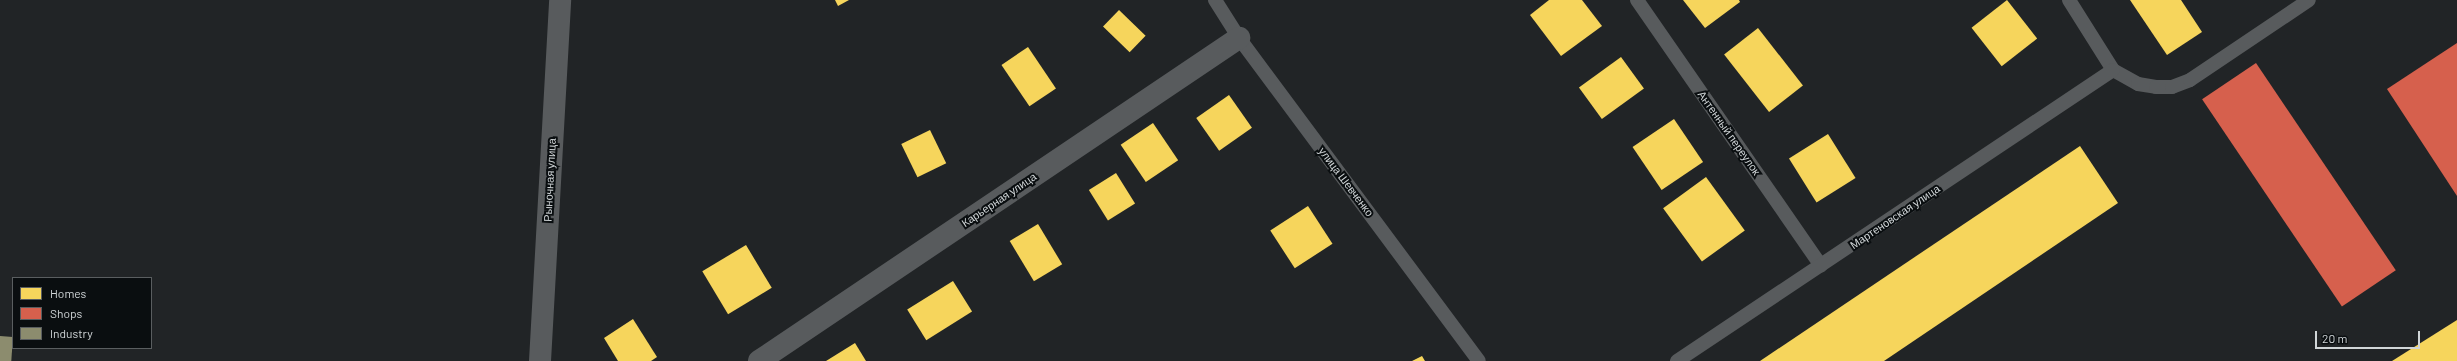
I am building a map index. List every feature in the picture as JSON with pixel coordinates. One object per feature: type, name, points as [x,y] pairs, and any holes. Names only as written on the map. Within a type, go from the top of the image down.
[{"type":"street","name":"Рыночная улица","points":[[540,361],[560,0]]},
{"type":"street","name":"Карьерная улица","points":[[760,361],[1239,38]]},
{"type":"lane","name":"улица Шевченко","points":[[1216,0],[1239,38],[1479,361]]},
{"type":"lane","name":"Антенный переулок","points":[[1637,0],[1821,266]]},
{"type":"lane","points":[[2069,0],[2113,70],[2138,84],[2156,87],[2178,85],[2190,80],[2309,0]]},
{"type":"lane","name":"Мартеновская улица","points":[[1677,361],[2113,70]]},
{"type":"building: Homes","points":[[835,0],[849,0],[838,6]]},
{"type":"building: Homes","points":[[1549,0],[1582,0],[1602,26],[1561,56],[1530,15]]},
{"type":"building: Homes","points":[[1683,0],[1739,0],[1740,2],[1705,28]]},
{"type":"building: Homes","points":[[2007,0],[2037,39],[2002,66],[1972,28]]},
{"type":"building: Homes","points":[[2130,0],[2181,0],[2202,32],[2167,55]]},
{"type":"building: Homes","points":[[1119,10],[1146,36],[1130,52],[1103,27]]},
{"type":"building: Homes","points":[[1758,28],[1803,86],[1769,112],[1724,54]]},
{"type":"building: Homes","points":[[1028,47],[1056,88],[1029,106],[1001,65]]},
{"type":"building: Homes","points":[[1621,57],[1644,89],[1602,119],[1579,88]]},
{"type":"building: Homes","points":[[1229,95],[1252,128],[1219,151],[1196,118]]},
{"type":"building: Homes","points":[[1674,119],[1703,162],[1662,190],[1633,147]]},
{"type":"building: Homes","points":[[1153,123],[1178,160],[1146,182],[1121,145]]},
{"type":"building: Homes","points":[[930,130],[946,163],[917,177],[901,144]]},
{"type":"building: Homes","points":[[1828,134],[1856,178],[1817,202],[1789,158]]},
{"type":"building: Homes","points":[[2080,146],[2118,203],[1884,361],[1760,361]]},
{"type":"building: Homes","points":[[1116,173],[1135,204],[1108,220],[1089,190]]},
{"type":"building: Homes","points":[[1706,177],[1745,230],[1702,262],[1663,208]]},
{"type":"building: Homes","points":[[1308,206],[1333,244],[1295,268],[1270,231]]},
{"type":"building: Homes","points":[[1038,224],[1062,264],[1034,281],[1010,241]]},
{"type":"building: Homes","points":[[746,245],[772,288],[728,314],[702,271]]},
{"type":"building: Homes","points":[[953,281],[972,312],[926,340],[907,310]]},
{"type":"building: Homes","points":[[633,319],[657,357],[651,361],[618,361],[604,338]]},
{"type":"building: Homes","points":[[2457,320],[2457,361],[2392,361]]},
{"type":"building: Homes","points":[[855,343],[866,361],[826,361]]},
{"type":"building: Homes","points":[[1422,356],[1425,361],[1412,361]]},
{"type":"building: Shops","points":[[2457,43],[2457,196],[2387,89]]},
{"type":"building: Shops","points":[[2256,63],[2396,270],[2342,307],[2202,99]]},
{"type":"building: Industry","points":[[0,336],[12,337],[11,361],[0,361]]}]
